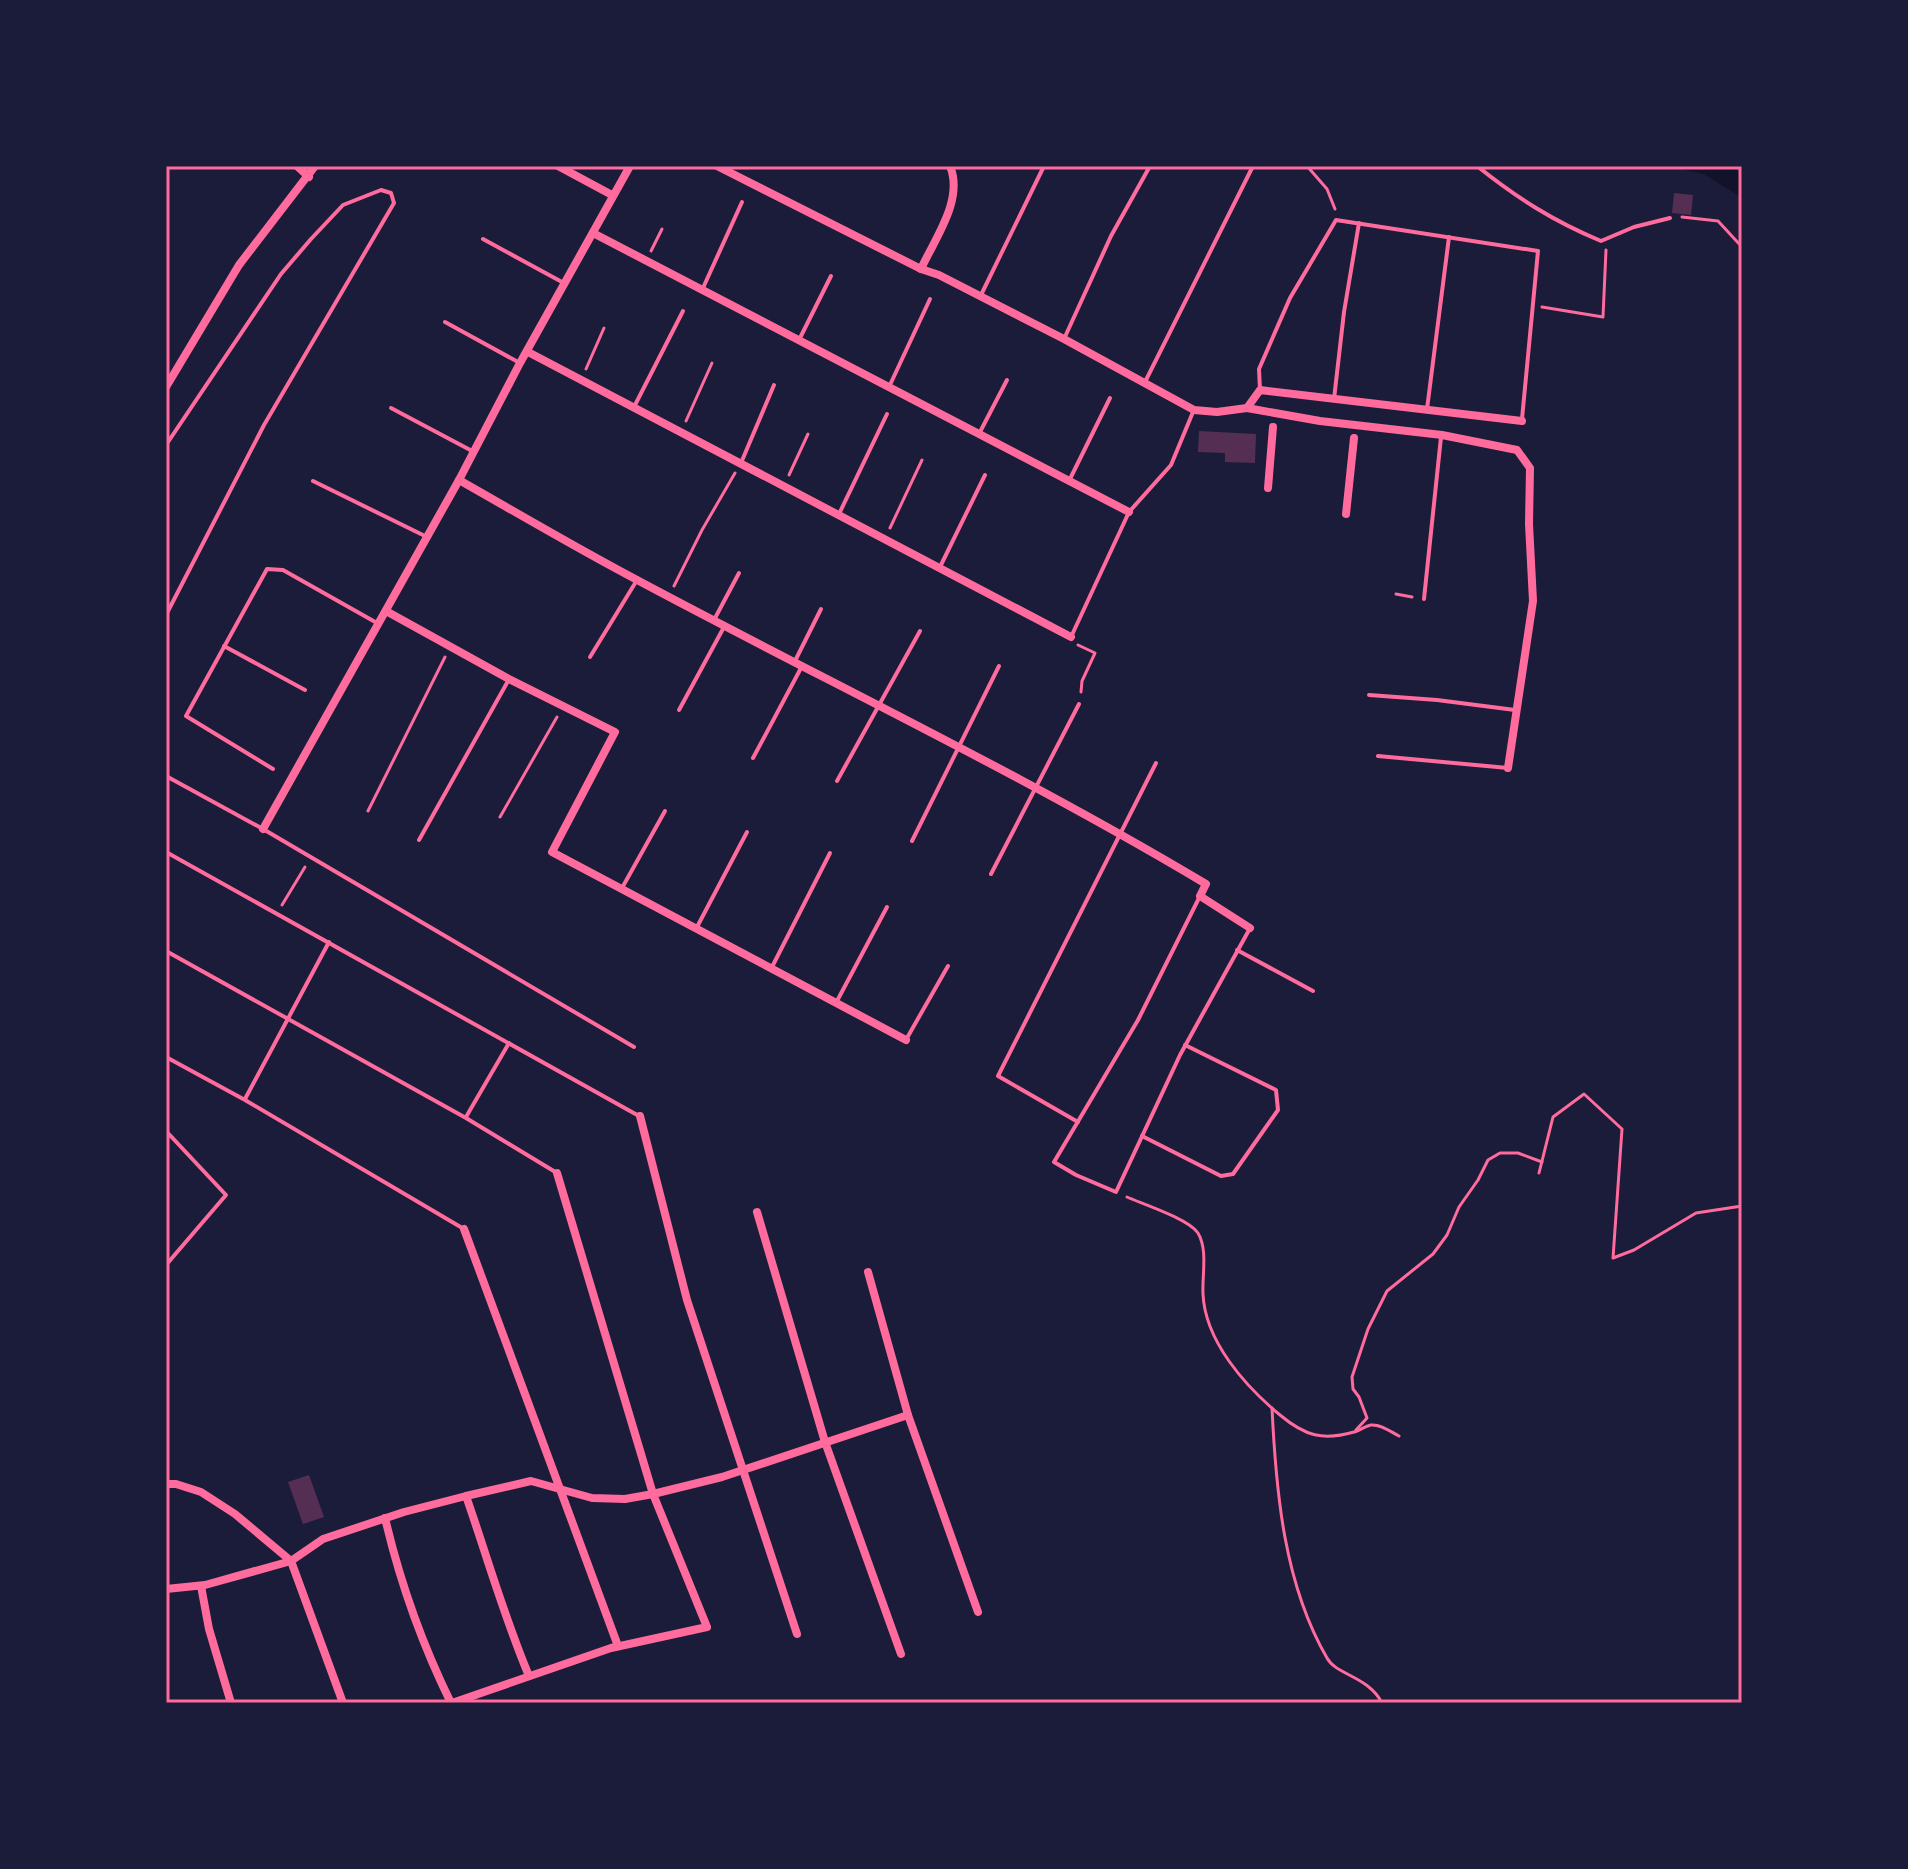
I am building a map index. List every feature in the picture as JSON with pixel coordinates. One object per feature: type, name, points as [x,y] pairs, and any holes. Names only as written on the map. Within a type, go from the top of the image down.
[{"type":"street","points":[[297,166],[309,177]]},
{"type":"street","points":[[166,387],[239,265],[315,166]]},
{"type":"street","points":[[558,166],[612,195]]},
{"type":"street","points":[[263,829],[459,480],[630,166]]},
{"type":"street","points":[[717,166],[921,269],[939,275],[1194,410],[1217,412],[1247,408],[1442,435],[1517,450],[1530,468],[1533,601],[1508,768]]},
{"type":"street","points":[[921,269],[952,202],[955,179],[950,166]]},
{"type":"street","points":[[593,233],[1129,512]]},
{"type":"street","points":[[528,352],[1071,637]]},
{"type":"street","points":[[1247,408],[1260,390],[1522,421]]},
{"type":"street","points":[[1268,488],[1273,427]]},
{"type":"street","points":[[1346,514],[1354,438]]},
{"type":"street","points":[[459,480],[637,580],[1122,834],[1206,884],[1200,896],[1250,928]]},
{"type":"street","points":[[386,611],[509,679],[615,732],[552,852],[906,1040]]},
{"type":"street","points":[[640,1116],[687,1300],[797,1634]]},
{"type":"street","points":[[385,1518],[396,1567],[451,1703],[618,1646],[707,1627],[653,1494],[557,1173]]},
{"type":"street","points":[[757,1212],[825,1442],[901,1654]]},
{"type":"street","points":[[464,1229],[618,1646]]},
{"type":"street","points":[[868,1272],[908,1415],[978,1612]]},
{"type":"street","points":[[166,1589],[201,1586],[291,1561],[323,1539],[466,1496],[531,1481],[592,1498],[625,1499],[653,1494],[743,1470],[908,1415]]},
{"type":"street","points":[[166,1484],[201,1492],[235,1514],[291,1561],[343,1703]]},
{"type":"street","points":[[466,1496],[498,1589],[505,1620],[529,1676]]},
{"type":"street","points":[[201,1586],[214,1651],[231,1703]]},
{"type":"lane","points":[[980,298],[1044,166]]},
{"type":"lane","points":[[1064,339],[1111,236],[1150,166]]},
{"type":"lane","points":[[1144,384],[1253,166]]},
{"type":"lane","points":[[1477,166],[1520,200],[1565,226],[1601,241],[1634,227],[1670,218]]},
{"type":"lane","points":[[166,445],[281,274],[311,239],[343,205],[381,190],[391,193],[394,203],[264,425],[166,615]]},
{"type":"lane","points":[[702,290],[742,202]]},
{"type":"lane","points":[[1260,390],[1259,369],[1290,298],[1336,220],[1538,251],[1522,421]]},
{"type":"lane","points":[[1334,399],[1359,223]]},
{"type":"lane","points":[[1427,409],[1449,237]]},
{"type":"lane","points":[[483,239],[564,283]]},
{"type":"lane","points":[[799,340],[831,276]]},
{"type":"lane","points":[[889,387],[930,299]]},
{"type":"lane","points":[[634,407],[683,311]]},
{"type":"lane","points":[[445,322],[520,363]]},
{"type":"lane","points":[[979,434],[1007,380]]},
{"type":"lane","points":[[741,463],[774,385]]},
{"type":"lane","points":[[1069,481],[1110,398]]},
{"type":"lane","points":[[391,408],[474,452]]},
{"type":"lane","points":[[1071,637],[1129,512],[1171,465],[1194,410]]},
{"type":"lane","points":[[839,514],[887,414]]},
{"type":"lane","points":[[1424,599],[1442,435]]},
{"type":"lane","points":[[940,568],[985,475]]},
{"type":"lane","points":[[313,481],[427,537]]},
{"type":"lane","points":[[273,769],[186,716],[267,569],[283,570],[378,624]]},
{"type":"lane","points":[[714,620],[739,573]]},
{"type":"lane","points":[[590,657],[637,580]]},
{"type":"lane","points":[[753,758],[799,664],[821,609]]},
{"type":"lane","points":[[679,710],[725,625]]},
{"type":"lane","points":[[837,781],[920,631]]},
{"type":"lane","points":[[224,646],[305,690]]},
{"type":"lane","points":[[912,841],[999,666]]},
{"type":"lane","points":[[419,840],[509,679]]},
{"type":"lane","points":[[1369,695],[1518,710]]},
{"type":"lane","points":[[991,874],[1079,704]]},
{"type":"lane","points":[[1378,756],[1508,768]]},
{"type":"lane","points":[[1078,1122],[998,1076],[1156,763]]},
{"type":"lane","points":[[166,776],[263,829],[634,1047]]},
{"type":"lane","points":[[621,890],[665,811]]},
{"type":"lane","points":[[696,929],[747,832]]},
{"type":"lane","points":[[166,852],[640,1116]]},
{"type":"lane","points":[[771,969],[830,853]]},
{"type":"lane","points":[[1200,896],[1138,1020],[1054,1162],[1116,1192],[1185,1045],[1250,928]]},
{"type":"lane","points":[[836,1003],[887,907]]},
{"type":"lane","points":[[245,1100],[329,942]]},
{"type":"lane","points":[[1237,950],[1313,991]]},
{"type":"lane","points":[[166,951],[466,1118],[557,1173]]},
{"type":"lane","points":[[906,1040],[948,966]]},
{"type":"lane","points":[[466,1118],[509,1043]]},
{"type":"lane","points":[[1142,1136],[1221,1176],[1233,1174],[1278,1110],[1276,1090],[1185,1045]]},
{"type":"lane","points":[[166,1057],[464,1229]]},
{"type":"lane","points":[[166,1131],[226,1195],[167,1264]]},
{"type":"path","points":[[1307,166],[1327,189],[1334,203],[1336,220]]},
{"type":"path","points":[[1670,218],[1718,221],[1742,247]]},
{"type":"path","points":[[646,261],[662,229]]},
{"type":"path","points":[[1533,306],[1603,317],[1606,239]]},
{"type":"path","points":[[582,380],[604,328]]},
{"type":"path","points":[[682,432],[712,363]]},
{"type":"path","points":[[784,486],[808,434]]},
{"type":"path","points":[[885,539],[922,460]]},
{"type":"path","points":[[669,597],[702,530],[741,463]]},
{"type":"path","points":[[1396,594],[1424,599]]},
{"type":"path","points":[[1071,637],[1076,644],[1095,653],[1082,681],[1079,704]]},
{"type":"path","points":[[368,811],[450,646]]},
{"type":"path","points":[[500,817],[563,707]]},
{"type":"path","points":[[276,913],[311,857]]},
{"type":"path","points":[[1539,1173],[1553,1117],[1584,1094],[1622,1129],[1613,1258],[1634,1250],[1696,1213],[1742,1206]]},
{"type":"path","points":[[1354,1432],[1367,1418],[1353,1389],[1355,1362],[1387,1291],[1433,1254],[1447,1235],[1459,1207],[1488,1160],[1500,1153],[1518,1153],[1542,1162]]},
{"type":"path","points":[[1116,1192],[1190,1225],[1198,1233],[1203,1251],[1206,1319],[1246,1382],[1280,1415],[1304,1432],[1325,1438],[1371,1425],[1383,1427],[1399,1436]]},
{"type":"path","points":[[1272,1408],[1275,1475],[1290,1557],[1307,1621],[1329,1663],[1365,1681],[1383,1702]]},
{"type":"shaded area","points":[[1667,166],[1735,166],[1742,179],[1742,198],[1704,174]]},
{"type":"building","points":[[1674,193],[1693,195],[1691,215],[1672,213]]},
{"type":"building","points":[[1199,431],[1256,434],[1255,463],[1225,462],[1225,453],[1198,452]]},
{"type":"building","points":[[309,1475],[324,1517],[303,1524],[288,1482]]}]
